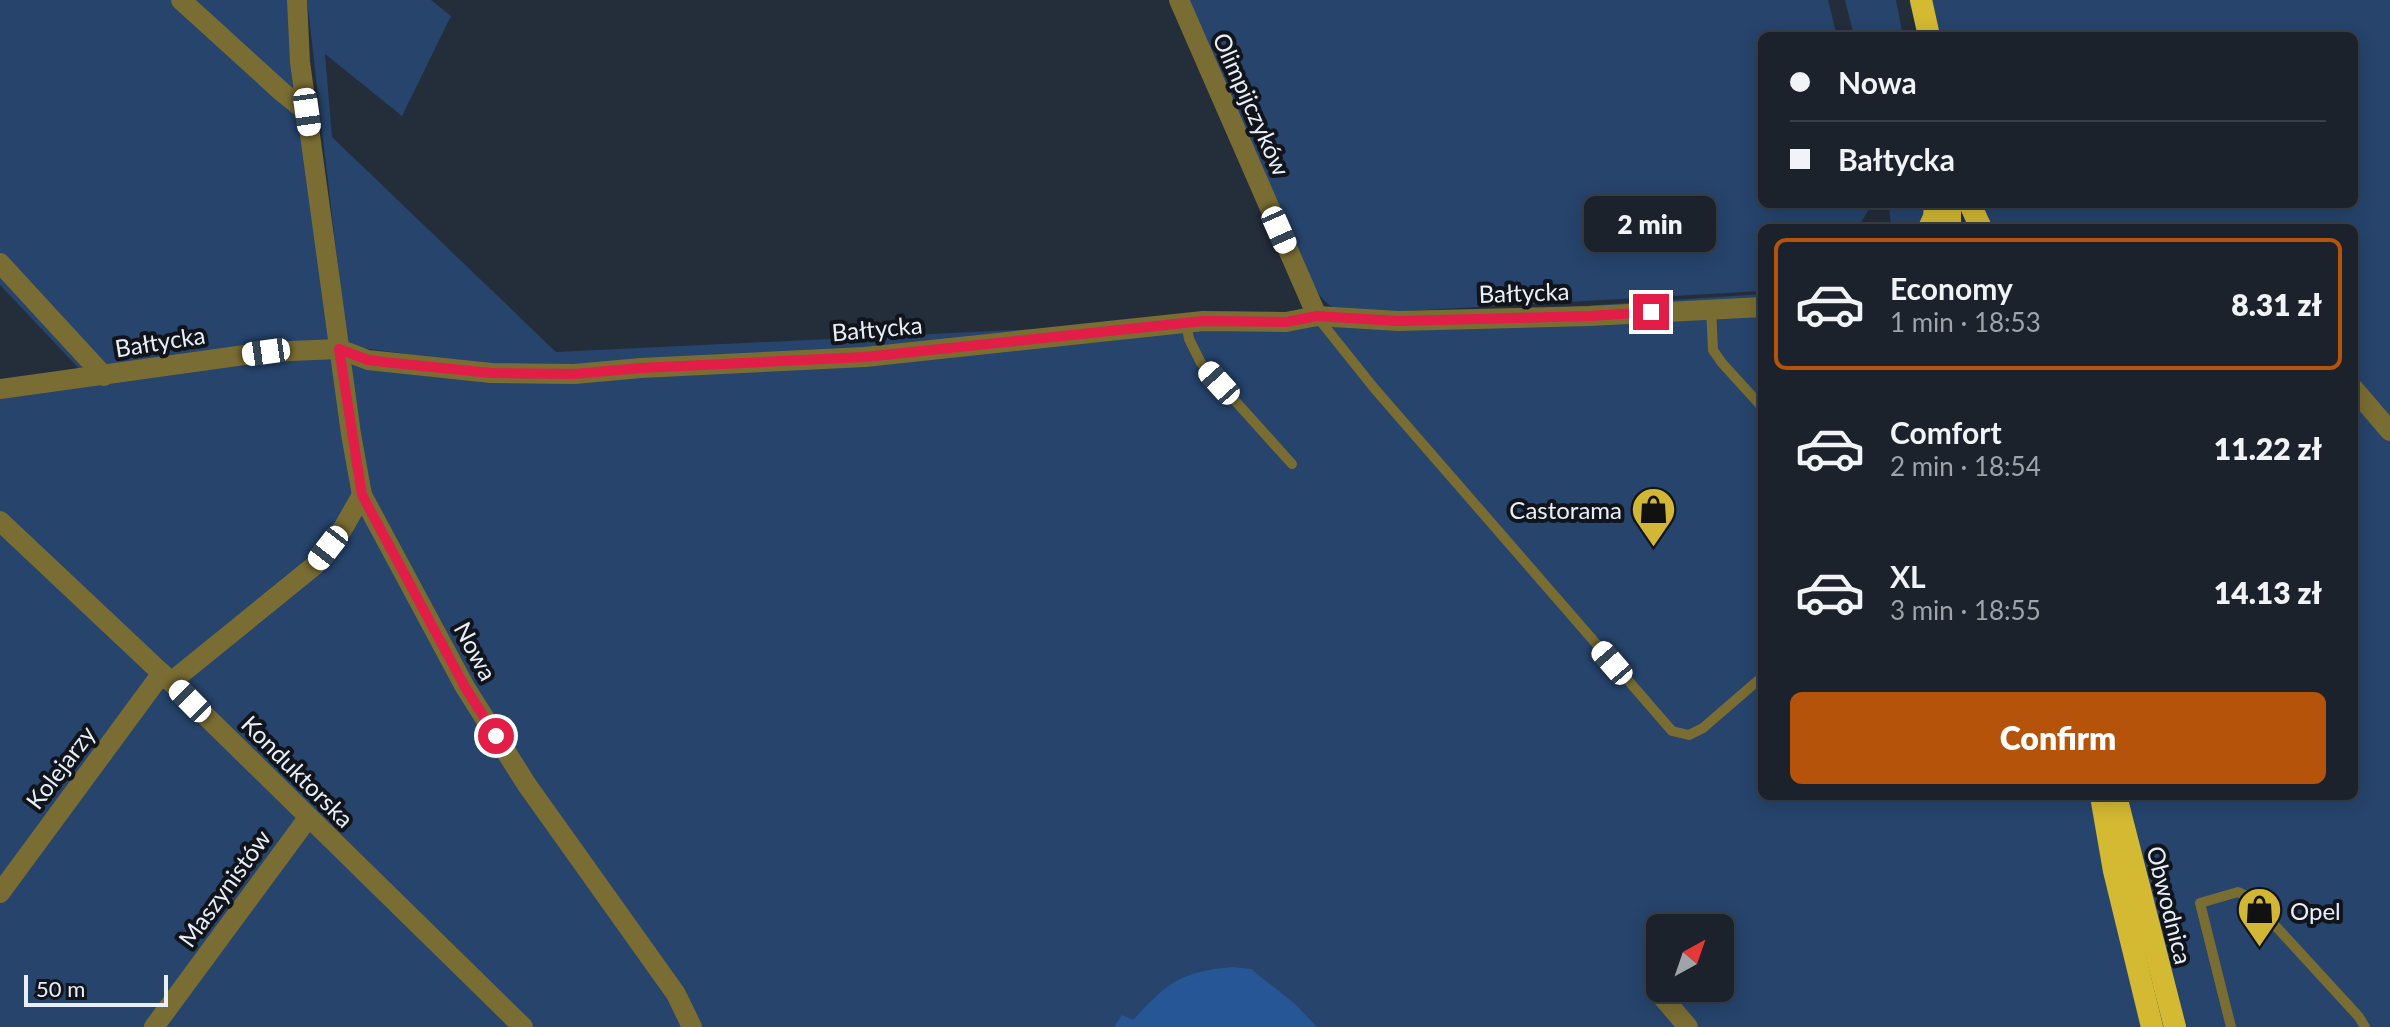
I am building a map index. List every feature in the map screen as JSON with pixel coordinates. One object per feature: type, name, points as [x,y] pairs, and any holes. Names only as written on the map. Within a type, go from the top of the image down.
[{"type":"highway","points":[[1908,0],[1916,32]]},
{"type":"highway","points":[[1921,0],[1928,32]]},
{"type":"highway","name":"Obwodnica","points":[[2102,800],[2114,871],[2152,1027]]},
{"type":"highway","name":"Obwodnica","points":[[2117,800],[2175,1027]]},
{"type":"street","points":[[181,0],[307,112]]},
{"type":"street","name":"Nowa","points":[[297,0],[300,62],[362,495],[465,687],[527,785],[676,994],[692,1027]]},
{"type":"street","name":"Olimpijczyków","points":[[1179,0],[1317,316]]},
{"type":"street","points":[[0,263],[104,376]]},
{"type":"street","name":"Bałtycka","points":[[0,389],[266,352],[339,349],[368,360],[393,363],[491,373],[574,374],[865,357],[1186,322],[1286,322],[1317,316],[1398,321],[1590,316],[1758,307]]},
{"type":"street","points":[[2358,394],[2390,431]]},
{"type":"street","name":"Kolejarzy","points":[[0,893],[166,678],[314,566],[342,530],[362,495]]},
{"type":"street","name":"Konduktorska","points":[[0,521],[166,678],[523,1027]]},
{"type":"street","name":"Maszynistów","points":[[154,1027],[308,818]]},
{"type":"street","points":[[1667,1002],[1688,1027]]},
{"type":"lane","points":[[1711,308],[1713,350],[1758,403]]},
{"type":"lane","points":[[1317,316],[1374,388],[1672,731],[1689,735],[1703,728],[1758,680]]},
{"type":"lane","points":[[1186,322],[1189,339],[1201,363],[1292,464]]},
{"type":"lane","points":[[2231,1027],[2200,903],[2238,892],[2249,897],[2365,1027]]},
{"type":"shaded area","points":[[0,0],[289,0],[334,362],[429,357],[347,346],[307,0],[431,0],[451,16],[402,116],[325,54],[332,137],[556,352],[1161,323],[1537,309],[1758,294],[1758,800],[2358,800],[2358,224],[1965,224],[1961,208],[2358,208],[2358,32],[1917,32],[1909,0],[2390,0],[2390,1027],[0,1027],[0,393],[85,375],[0,285]]},
{"type":"shaded area","points":[[1190,0],[1828,0],[1836,32],[1758,32],[1758,208],[1870,208],[1860,224],[1758,224],[1758,291],[1354,314],[1342,311],[1327,303],[1316,290],[1189,6]]},
{"type":"shaded area","points":[[1845,0],[1896,0],[1902,32],[1853,32]]},
{"type":"shaded area","points":[[1889,208],[1928,208],[1922,224],[1891,224]]},
{"type":"shaded area","points":[[1232,967],[1251,969],[1295,1004],[1317,1027],[1114,1027],[1122,1015],[1133,1020],[1176,981],[1200,972]]},
{"type":"place","name":"Castorama","points":[[1653,548]]},
{"type":"place","name":"Opel","points":[[2259,949]]},
{"type":"route","points":[[496,736],[465,687],[362,495],[339,349],[368,360],[393,363],[491,373],[574,374],[865,357],[1203,321],[1286,322],[1317,316],[1398,321],[1651,312]]}]
